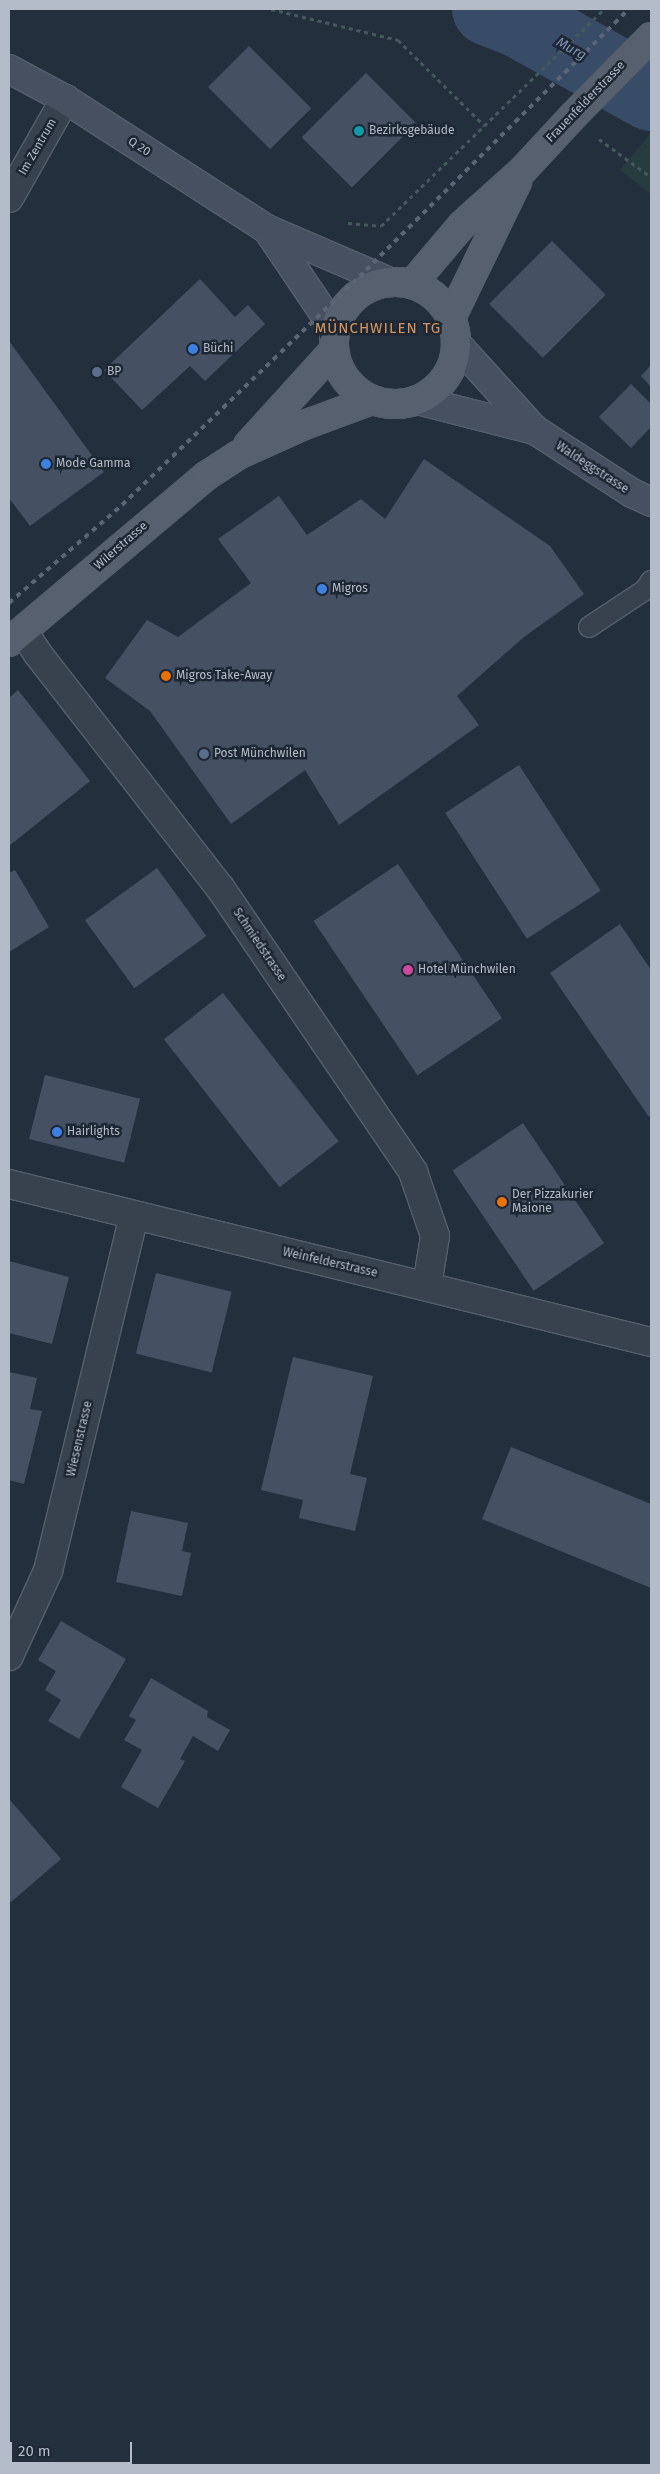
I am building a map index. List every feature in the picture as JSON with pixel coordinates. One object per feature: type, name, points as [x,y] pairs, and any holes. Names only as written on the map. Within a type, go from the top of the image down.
[{"type":"main road","name":"Frauenfelderstrasse","points":[[401,283],[523,170],[651,37]]},
{"type":"main road","name":"Q 20","points":[[9,69],[65,99],[267,229],[401,283]]},
{"type":"main road","name":"Frauenfelderstrasse","points":[[454,331],[523,170]]},
{"type":"main road","name":"Q 20","points":[[267,229],[335,340]]},
{"type":"main road","points":[[401,283],[428,291],[442,303],[454,331],[453,361],[445,378],[433,391],[417,400],[395,404],[372,400],[358,392],[346,380],[338,366],[335,340],[342,312],[355,297],[372,286],[401,283]]},
{"type":"main road","name":"Waldeggstrasse","points":[[454,331],[535,430],[632,493],[651,502]]},
{"type":"main road","name":"Wilerstrasse","points":[[238,455],[289,402],[335,340]]},
{"type":"main road","name":"Wilerstrasse","points":[[16,637],[159,513],[206,476],[238,455],[306,424],[372,400]]},
{"type":"main road","name":"Waldeggstrasse","points":[[417,400],[535,430]]},
{"type":"street","name":"Im Zentrum","points":[[9,196],[65,99]]},
{"type":"street","name":"Schmiedstrasse","points":[[16,637],[38,654],[221,889],[413,1172],[435,1236],[427,1286]]},
{"type":"street","name":"Weinfelderstrasse","points":[[9,1184],[651,1342]]},
{"type":"street","name":"Wiesenstrasse","points":[[9,1656],[48,1571],[134,1216]]},
{"type":"lane","points":[[589,627],[645,590],[651,581]]},
{"type":"path","points":[[271,9],[398,40],[485,126]]},
{"type":"path","points":[[340,223],[381,226],[604,9]]},
{"type":"path","points":[[572,117],[651,177]]},
{"type":"green space","points":[[651,133],[651,194],[620,170]]},
{"type":"building","points":[[249,46],[311,108],[270,149],[208,87]]},
{"type":"building","name":"Bezirksgebäude","points":[[366,73],[416,123],[352,188],[302,137]]},
{"type":"building","points":[[552,241],[606,295],[543,358],[489,304]]},
{"type":"building","points":[[200,279],[235,317],[248,305],[265,324],[205,381],[190,366],[142,410],[104,370]]},
{"type":"building","points":[[9,341],[104,472],[30,526],[9,498]]},
{"type":"building","points":[[651,365],[651,387],[641,376]]},
{"type":"building","points":[[631,384],[651,404],[651,427],[631,448],[599,417]]},
{"type":"building","points":[[424,459],[550,546],[584,594],[524,637],[457,696],[479,725],[339,825],[305,770],[231,824],[150,711],[105,678],[147,620],[178,637],[251,583],[218,539],[279,496],[307,535],[361,499],[385,519]]},
{"type":"building","points":[[18,690],[90,781],[9,846],[9,698]]},
{"type":"building","points":[[519,765],[601,891],[527,939],[445,813]]},
{"type":"building","name":"Hotel Münchwilen","points":[[398,864],[502,1018],[417,1075],[313,921]]},
{"type":"building","points":[[157,868],[206,936],[134,988],[85,920]]},
{"type":"building","points":[[15,870],[49,927],[9,952],[9,873]]},
{"type":"building","points":[[620,924],[651,970],[651,1115],[649,1117],[550,973]]},
{"type":"building","points":[[223,993],[339,1141],[280,1187],[164,1039]]},
{"type":"building","points":[[45,1075],[140,1099],[124,1163],[29,1139]]},
{"type":"building","points":[[523,1123],[604,1243],[534,1291],[453,1171]]},
{"type":"building","points":[[9,1261],[69,1277],[52,1344],[9,1333]]},
{"type":"building","points":[[156,1273],[232,1292],[212,1372],[136,1354]]},
{"type":"building","points":[[293,1357],[373,1376],[350,1474],[367,1478],[355,1531],[299,1518],[303,1500],[261,1490]]},
{"type":"building","points":[[9,1372],[37,1378],[30,1409],[42,1411],[24,1484],[9,1480]]},
{"type":"building","points":[[511,1447],[651,1504],[651,1588],[482,1519]]},
{"type":"building","points":[[131,1511],[188,1523],[182,1551],[191,1553],[182,1596],[116,1582]]},
{"type":"building","points":[[61,1621],[126,1659],[79,1739],[48,1721],[61,1700],[45,1690],[56,1671],[38,1660]]},
{"type":"building","points":[[151,1678],[208,1711],[207,1717],[230,1730],[218,1751],[193,1736],[180,1759],[185,1761],[158,1808],[121,1787],[142,1750],[124,1740],[136,1720],[129,1716]]},
{"type":"building","points":[[9,1799],[61,1859],[11,1902],[9,1900]]},
{"type":"waterway","name":"Murg","points":[[489,9],[520,21],[651,94]]},
{"type":"railway","points":[[9,603],[122,505],[366,270],[629,9]]},
{"type":"place","name":"Bezirksgebäude","points":[[359,131]]},
{"type":"place","name":"Büchi","points":[[193,349]]},
{"type":"place","name":"BP","points":[[97,372]]},
{"type":"place","name":"Mode Gamma","points":[[46,464]]},
{"type":"place","name":"Migros","points":[[322,589]]},
{"type":"place","name":"Migros Take-Away","points":[[166,676]]},
{"type":"place","name":"Post Münchwilen","points":[[204,754]]},
{"type":"place","name":"Hotel Münchwilen","points":[[408,970]]},
{"type":"place","name":"Hairlights","points":[[57,1132]]},
{"type":"place","name":"Der Pizzakurier Maione","points":[[502,1202]]},
{"type":"district","name":"MÜNCHWILEN TG","points":[[378,329]]}]
